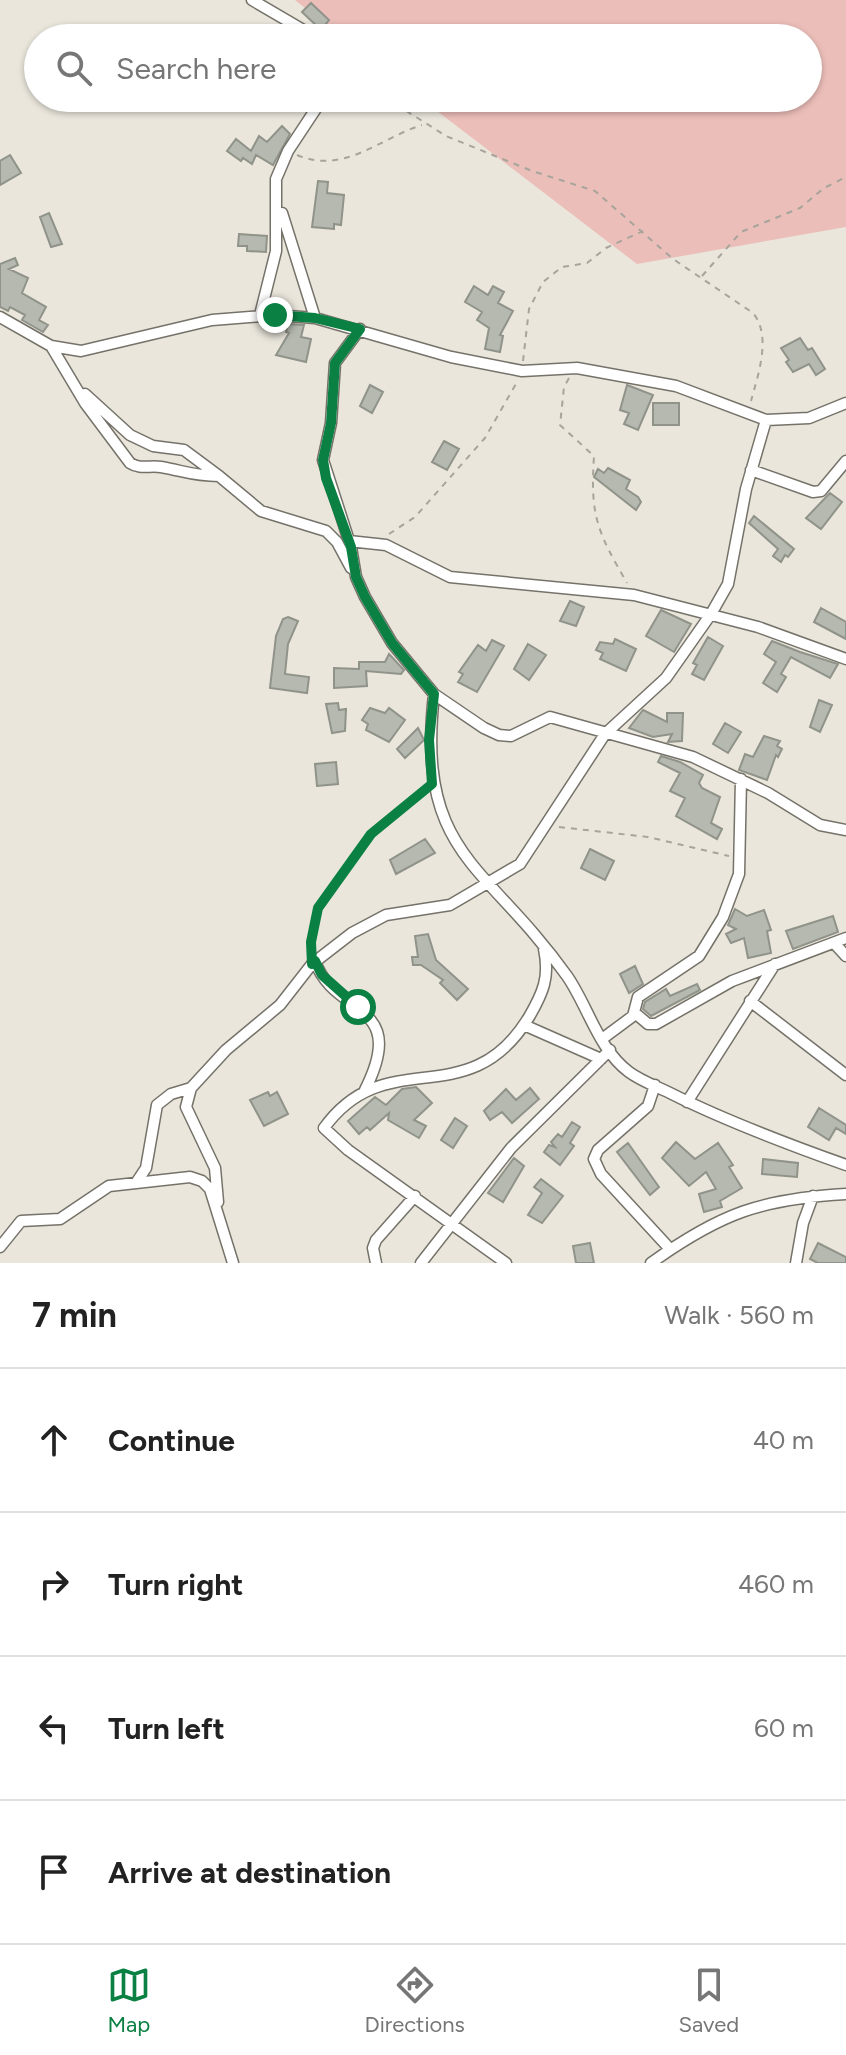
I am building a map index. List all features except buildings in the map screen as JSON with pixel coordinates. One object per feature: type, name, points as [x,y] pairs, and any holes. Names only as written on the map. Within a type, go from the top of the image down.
[{"type":"street","points":[[252,0],[293,24]]},
{"type":"street","points":[[260,315],[276,251],[276,179],[288,151],[314,112]]},
{"type":"street","points":[[277,196],[315,318]]},
{"type":"street","points":[[0,317],[51,346],[95,349],[200,322],[260,315],[315,318],[451,357],[522,371],[577,368],[676,386],[766,420],[809,418],[846,403]]},
{"type":"street","points":[[356,577],[349,541],[323,460],[331,423],[335,363],[360,329]]},
{"type":"street","points":[[51,346],[85,403],[136,467],[160,467],[194,476],[219,476]]},
{"type":"street","points":[[74,383],[130,435],[153,446],[184,450],[261,511],[326,531],[337,542],[392,643],[434,694],[499,735],[517,735],[550,717],[693,757],[741,779],[820,825],[846,830]]},
{"type":"street","points":[[218,1208],[215,1168],[186,1107],[191,1088],[226,1050],[287,998],[314,963],[367,924],[386,915],[450,905],[520,864],[605,734],[666,678],[728,584],[751,470],[766,420]]},
{"type":"street","points":[[751,470],[813,492],[827,488],[842,477],[846,461]]},
{"type":"street","points":[[349,541],[369,542],[399,550],[450,577],[634,595],[795,638],[846,659]]},
{"type":"street","points":[[434,694],[429,740],[432,784],[449,832],[485,884],[544,947],[569,979],[602,1039],[630,1073],[754,1131],[846,1165]]},
{"type":"street","points":[[602,1039],[635,1013],[638,997],[686,967],[708,944],[736,889],[740,862],[741,779]]},
{"type":"street","points":[[635,1013],[648,1024],[656,1024],[732,981],[846,938]]},
{"type":"street","points":[[835,944],[846,956]]},
{"type":"street","points":[[506,1263],[324,1130],[335,1115],[365,1090],[387,1082],[456,1074],[497,1058],[524,1025],[548,974],[544,947]]},
{"type":"street","points":[[314,963],[322,975],[368,1017],[374,1028],[380,1055],[365,1090]]},
{"type":"street","points":[[687,1102],[775,964]]},
{"type":"street","points":[[750,1001],[846,1075]]},
{"type":"street","points":[[524,1025],[601,1059]]},
{"type":"street","points":[[421,1263],[511,1148],[610,1050]]},
{"type":"street","points":[[655,1085],[648,1106],[598,1150],[594,1159],[601,1174],[670,1249]]},
{"type":"street","points":[[136,1183],[148,1160],[157,1105],[171,1094],[191,1088]]},
{"type":"street","points":[[0,1247],[21,1221],[60,1219],[80,1209],[102,1189],[190,1177],[202,1181],[210,1189],[233,1263]]},
{"type":"street","points":[[651,1263],[705,1227],[757,1205],[846,1194]]},
{"type":"street","points":[[376,1263],[373,1248],[376,1240],[415,1196]]},
{"type":"street","points":[[796,1263],[803,1223],[813,1196]]},
{"type":"path","points":[[405,112],[423,125],[532,171],[595,191],[673,259],[759,320],[762,345],[747,413]]},
{"type":"path","points":[[288,151],[319,160],[349,159],[423,125]]},
{"type":"path","points":[[701,278],[741,232],[800,208],[824,188],[846,177]]},
{"type":"path","points":[[369,542],[405,524],[424,507],[485,438],[512,395],[522,371],[529,309],[543,282],[562,267],[587,263],[606,248],[644,231]]},
{"type":"path","points":[[577,368],[564,387],[560,425],[594,456],[591,492],[597,528],[634,595]]},
{"type":"path","points":[[314,963],[311,942],[318,908],[371,834],[432,784]]},
{"type":"path","points":[[546,825],[648,837],[717,851],[740,862]]},
{"type":"shaded area","points":[[295,0],[846,0],[846,227],[637,264],[438,112],[822,112],[822,24],[325,24]]},
{"type":"route","points":[[275,315],[315,318],[360,329],[344,347],[331,378],[331,423],[323,460],[326,478],[365,597],[392,643],[434,694],[429,740],[432,784],[371,834],[318,908],[315,920],[311,942],[312,964],[315,961],[322,975],[358,1007]]}]
